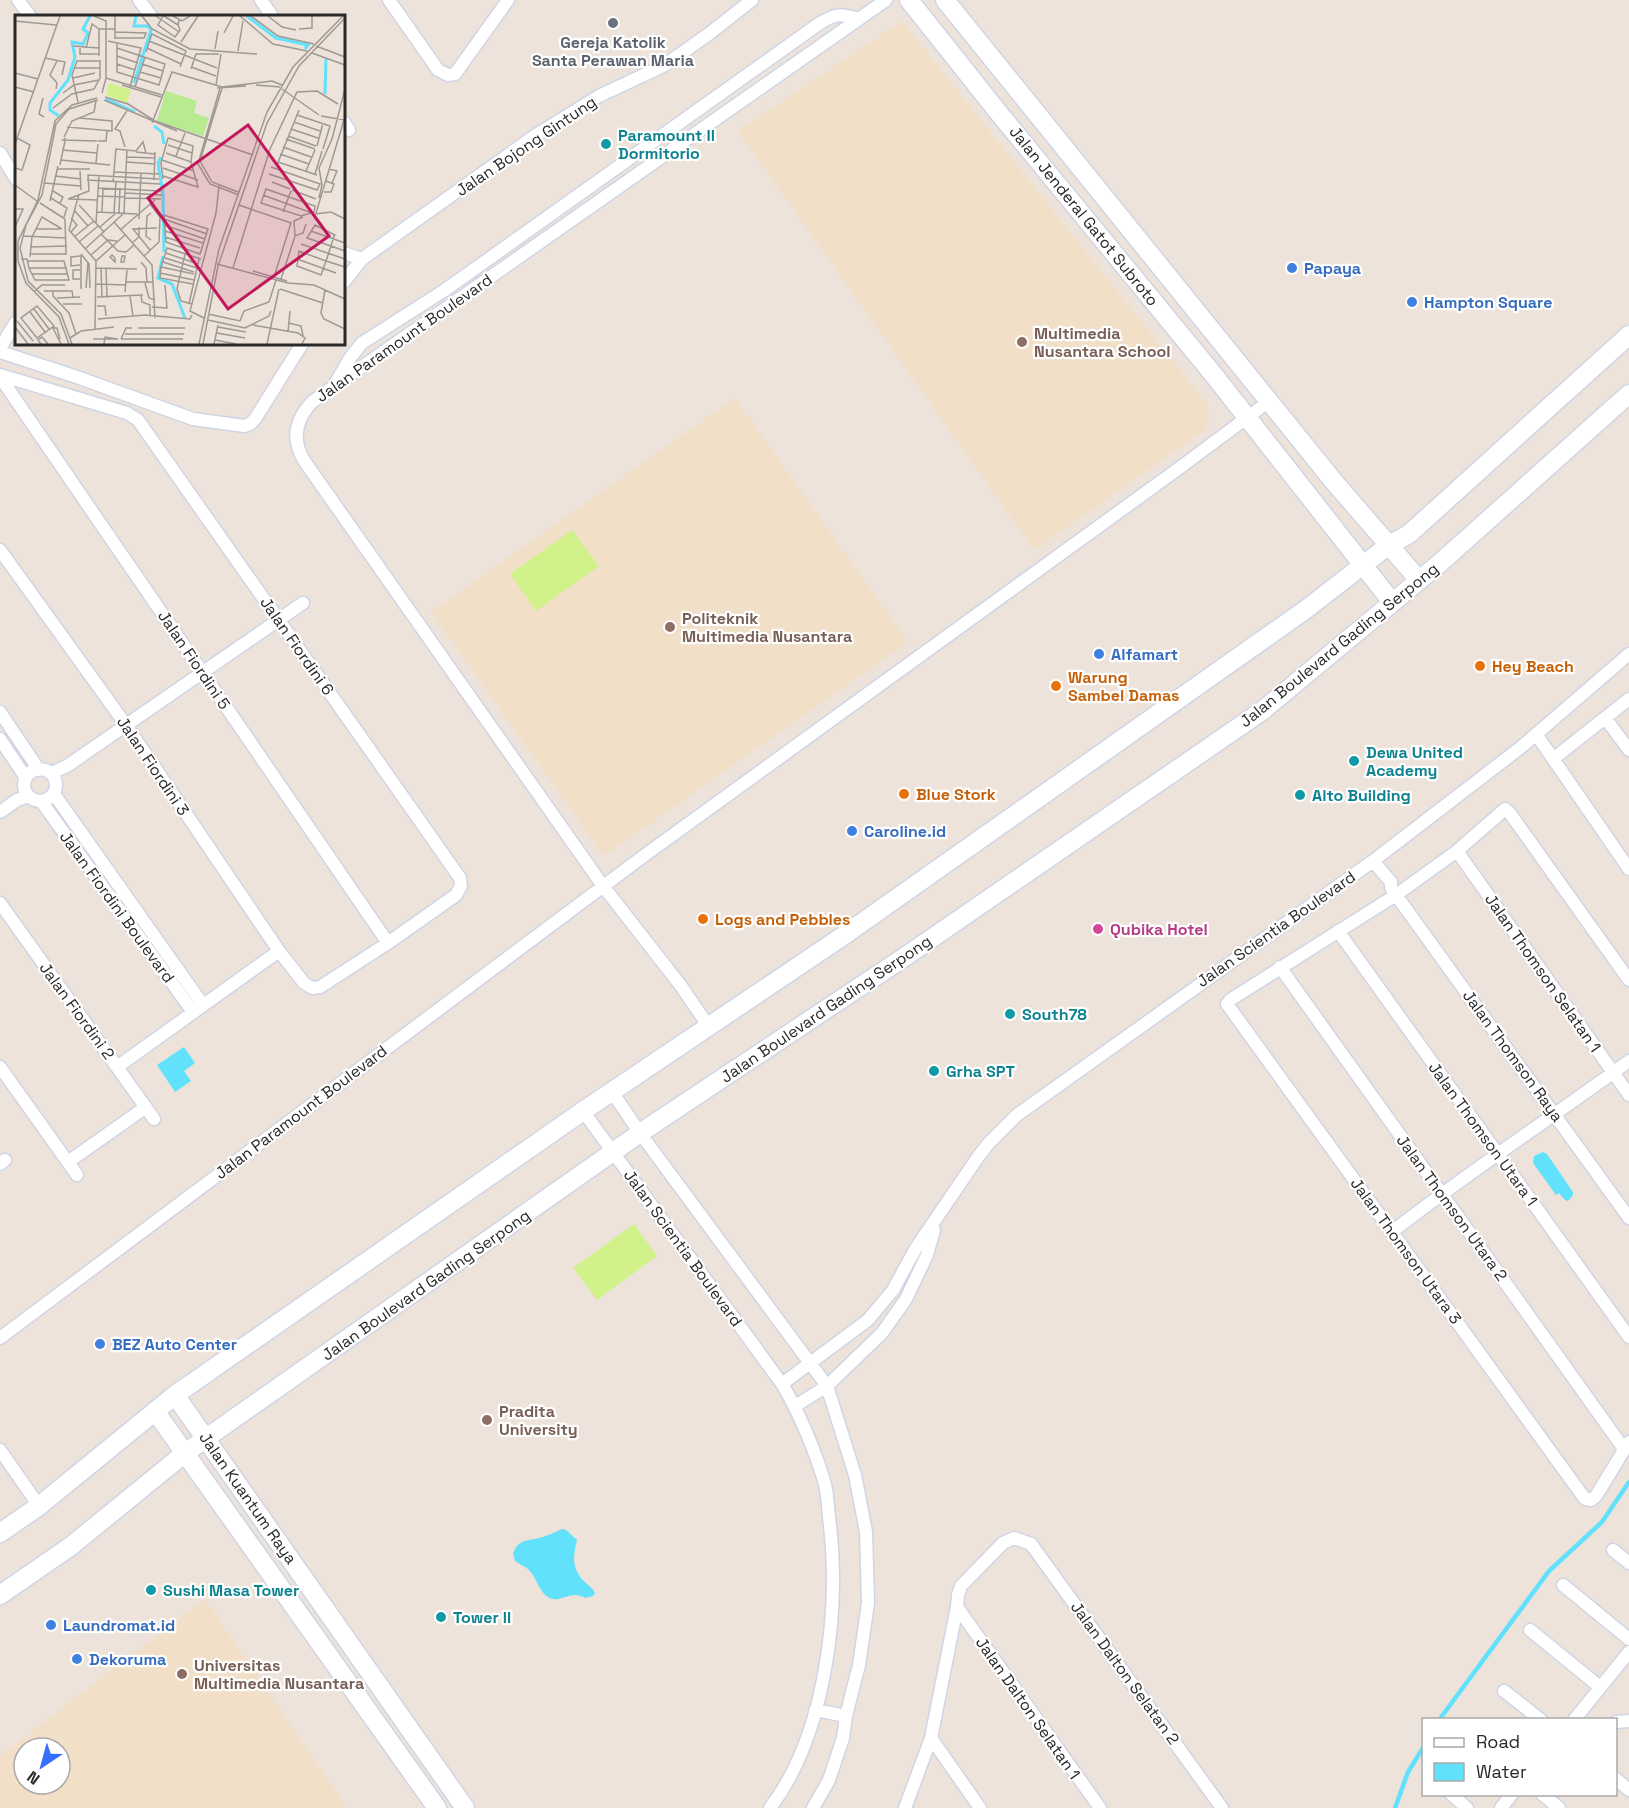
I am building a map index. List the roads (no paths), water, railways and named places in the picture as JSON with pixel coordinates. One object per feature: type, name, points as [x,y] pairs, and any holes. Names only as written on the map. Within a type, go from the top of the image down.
[{"type":"main road","name":"Jalan Jenderal Gatot Subroto","points":[[909,0],[1248,418],[1392,602]]},
{"type":"main road","name":"Jalan Jenderal Gatot Subroto","points":[[945,0],[1268,402],[1419,580]]},
{"type":"main road","points":[[0,1533],[39,1506],[175,1395],[583,1111],[852,929],[1287,624],[1389,545],[1409,534],[1629,335]]},
{"type":"main road","name":"Jalan Boulevard Gading Serpong","points":[[0,1595],[71,1546],[185,1453],[640,1133],[906,956],[1262,711],[1419,580],[1629,394]]},
{"type":"main road","name":"Jalan Kuantum Raya","points":[[175,1395],[465,1808]]},
{"type":"main road","name":"Jalan Kuantum Raya","points":[[155,1411],[437,1808]]},
{"type":"street","points":[[18,0],[29,15]]},
{"type":"street","points":[[139,0],[150,15]]},
{"type":"street","points":[[261,0],[271,15]]},
{"type":"street","points":[[389,0],[438,70],[448,75],[455,74],[508,0]]},
{"type":"street","name":"Jalan Bojong Gintung","points":[[345,281],[362,259],[543,130],[599,96],[665,65],[752,0]]},
{"type":"street","name":"Jalan Paramount Boulevard","points":[[709,1027],[681,986],[603,886],[298,452],[297,430],[300,418],[312,402],[886,0]]},
{"type":"street","points":[[333,387],[362,343],[445,291],[820,23],[834,15],[843,14],[859,20]]},
{"type":"street","points":[[0,153],[15,177]]},
{"type":"street","points":[[345,254],[362,259]]},
{"type":"street","points":[[15,324],[0,350],[193,418],[244,426],[255,419],[301,345]]},
{"type":"street","name":"Jalan Fiordini 6","points":[[0,376],[133,416],[138,420],[460,878],[461,886],[456,895],[388,943]]},
{"type":"street","name":"Jalan Fiordini 5","points":[[0,376],[388,943]]},
{"type":"street","points":[[603,886],[1268,402]]},
{"type":"street","name":"Jalan Fiordini 3","points":[[0,550],[126,725],[279,951],[304,983],[312,988],[320,987],[388,943]]},
{"type":"street","points":[[0,812],[24,791],[33,771],[48,774],[67,766],[303,603]]},
{"type":"street","name":"Jalan Scientia Boulevard","points":[[782,1384],[868,1320],[893,1290],[916,1248],[983,1151],[1017,1115],[1376,866],[1629,654]]},
{"type":"street","points":[[1551,757],[1606,719],[1629,699]]},
{"type":"street","points":[[0,712],[56,784],[54,794],[40,801],[24,791],[0,739]]},
{"type":"street","points":[[1606,719],[1629,750]]},
{"type":"street","points":[[1536,734],[1629,868]]},
{"type":"street","name":"Jalan Fiordini Boulevard","points":[[54,794],[198,1008]]},
{"type":"street","name":"Jalan Fiordini Boulevard","points":[[40,801],[198,1008]]},
{"type":"street","points":[[1280,967],[1456,852],[1505,809],[1629,980]]},
{"type":"street","name":"Jalan Thomson Selatan 1","points":[[1456,852],[1629,1095]]},
{"type":"street","name":"Jalan Thomson Raya","points":[[1376,866],[1379,877],[1393,892],[1629,1218]]},
{"type":"street","name":"Jalan Paramount Boulevard","points":[[0,1338],[603,886]]},
{"type":"street","name":"Jalan Fiordini 2","points":[[0,903],[154,1119]]},
{"type":"street","name":"Jalan Thomson Utara 1","points":[[1338,931],[1629,1337]]},
{"type":"street","points":[[117,1066],[279,951]]},
{"type":"street","name":"Jalan Thomson Utara 3","points":[[1280,967],[1230,1000],[1228,1006],[1393,1231],[1582,1497],[1591,1500],[1596,1496],[1627,1446]]},
{"type":"street","name":"Jalan Thomson Utara 2","points":[[1280,967],[1627,1446]]},
{"type":"street","points":[[1393,1231],[1442,1193],[1556,1115],[1629,1061]]},
{"type":"street","points":[[0,1067],[77,1175]]},
{"type":"street","name":"Jalan Scientia Boulevard","points":[[612,1092],[827,1386],[855,1475],[866,1532],[869,1571],[868,1603],[859,1665],[843,1738],[829,1780],[813,1808]]},
{"type":"street","points":[[68,1162],[146,1107]]},
{"type":"street","name":"Jalan Scientia Boulevard","points":[[583,1111],[782,1384],[795,1406],[825,1485],[834,1561],[830,1639],[804,1749],[783,1790],[770,1808]]},
{"type":"street","name":"Jalan Scientia Boulevard","points":[[795,1406],[827,1386],[882,1333],[906,1299],[927,1255],[938,1217]]},
{"type":"street","points":[[0,1450],[39,1506]]},
{"type":"street","name":"Jalan Dalton Selatan 2","points":[[957,1607],[961,1586],[1003,1543],[1014,1538],[1031,1544],[1222,1808]]},
{"type":"street","points":[[1613,1550],[1629,1563]]},
{"type":"street","points":[[1563,1585],[1629,1639]]},
{"type":"street","points":[[905,1808],[931,1738],[957,1607]]},
{"type":"street","name":"Jalan Dalton Selatan 1","points":[[957,1607],[1100,1808]]},
{"type":"street","points":[[1530,1630],[1600,1686]]},
{"type":"street","points":[[1575,1718],[1629,1652]]},
{"type":"street","points":[[1504,1691],[1540,1718]]},
{"type":"street","points":[[815,1710],[846,1716]]},
{"type":"street","points":[[931,1738],[980,1808]]},
{"type":"street","points":[[1617,1780],[1629,1790]]},
{"type":"street","points":[[1453,1796],[1467,1808]]},
{"type":"street","points":[[1501,1808],[1510,1796]]},
{"type":"street","points":[[1544,1796],[1559,1808]]},
{"type":"water","points":[[184,1047],[195,1063],[184,1071],[191,1081],[175,1092],[157,1065]]},
{"type":"water","points":[[1543,1152],[1547,1154],[1573,1192],[1568,1201],[1559,1193],[1556,1195],[1533,1163],[1534,1156]]},
{"type":"water","points":[[562,1529],[577,1540],[575,1567],[580,1577],[594,1591],[593,1596],[585,1598],[572,1595],[553,1599],[545,1595],[528,1569],[515,1561],[513,1554],[520,1543]]},
{"type":"waterway","points":[[1440,1718],[1549,1571],[1602,1522],[1629,1482]]},
{"type":"waterway","points":[[1395,1808],[1408,1772],[1422,1749]]},
{"type":"place","name":"Gereja Katolik Santa Perawan Maria","points":[[613,23]]},
{"type":"place","name":"Paramount Il Dormitorio","points":[[606,144]]},
{"type":"place","name":"Papaya","points":[[1292,268]]},
{"type":"place","name":"Hampton Square","points":[[1412,302]]},
{"type":"place","name":"Multimedia Nusantara School","points":[[1022,342]]},
{"type":"place","name":"Politeknik Multimedia Nusantara","points":[[670,627]]},
{"type":"place","name":"Alfamart","points":[[1099,654]]},
{"type":"place","name":"Hey Beach","points":[[1480,666]]},
{"type":"place","name":"Warung Sambel Damas","points":[[1056,686]]},
{"type":"place","name":"Dewa United Academy","points":[[1354,761]]},
{"type":"place","name":"Blue Stork","points":[[904,794]]},
{"type":"place","name":"Alto Building","points":[[1300,795]]},
{"type":"place","name":"Caroline.id","points":[[852,831]]},
{"type":"place","name":"Logs and Pebbles","points":[[703,919]]},
{"type":"place","name":"Qubika Hotel","points":[[1098,929]]},
{"type":"place","name":"South78","points":[[1010,1014]]},
{"type":"place","name":"Grha SPT","points":[[934,1071]]},
{"type":"place","name":"BEZ Auto Center","points":[[100,1344]]},
{"type":"place","name":"Pradita University","points":[[487,1420]]},
{"type":"place","name":"Sushi Masa Tower","points":[[151,1590]]},
{"type":"place","name":"Tower II","points":[[441,1617]]},
{"type":"place","name":"Laundromat.id","points":[[51,1625]]},
{"type":"place","name":"Dekoruma","points":[[77,1659]]},
{"type":"place","name":"Universitas Multimedia Nusantara","points":[[182,1674]]}]
